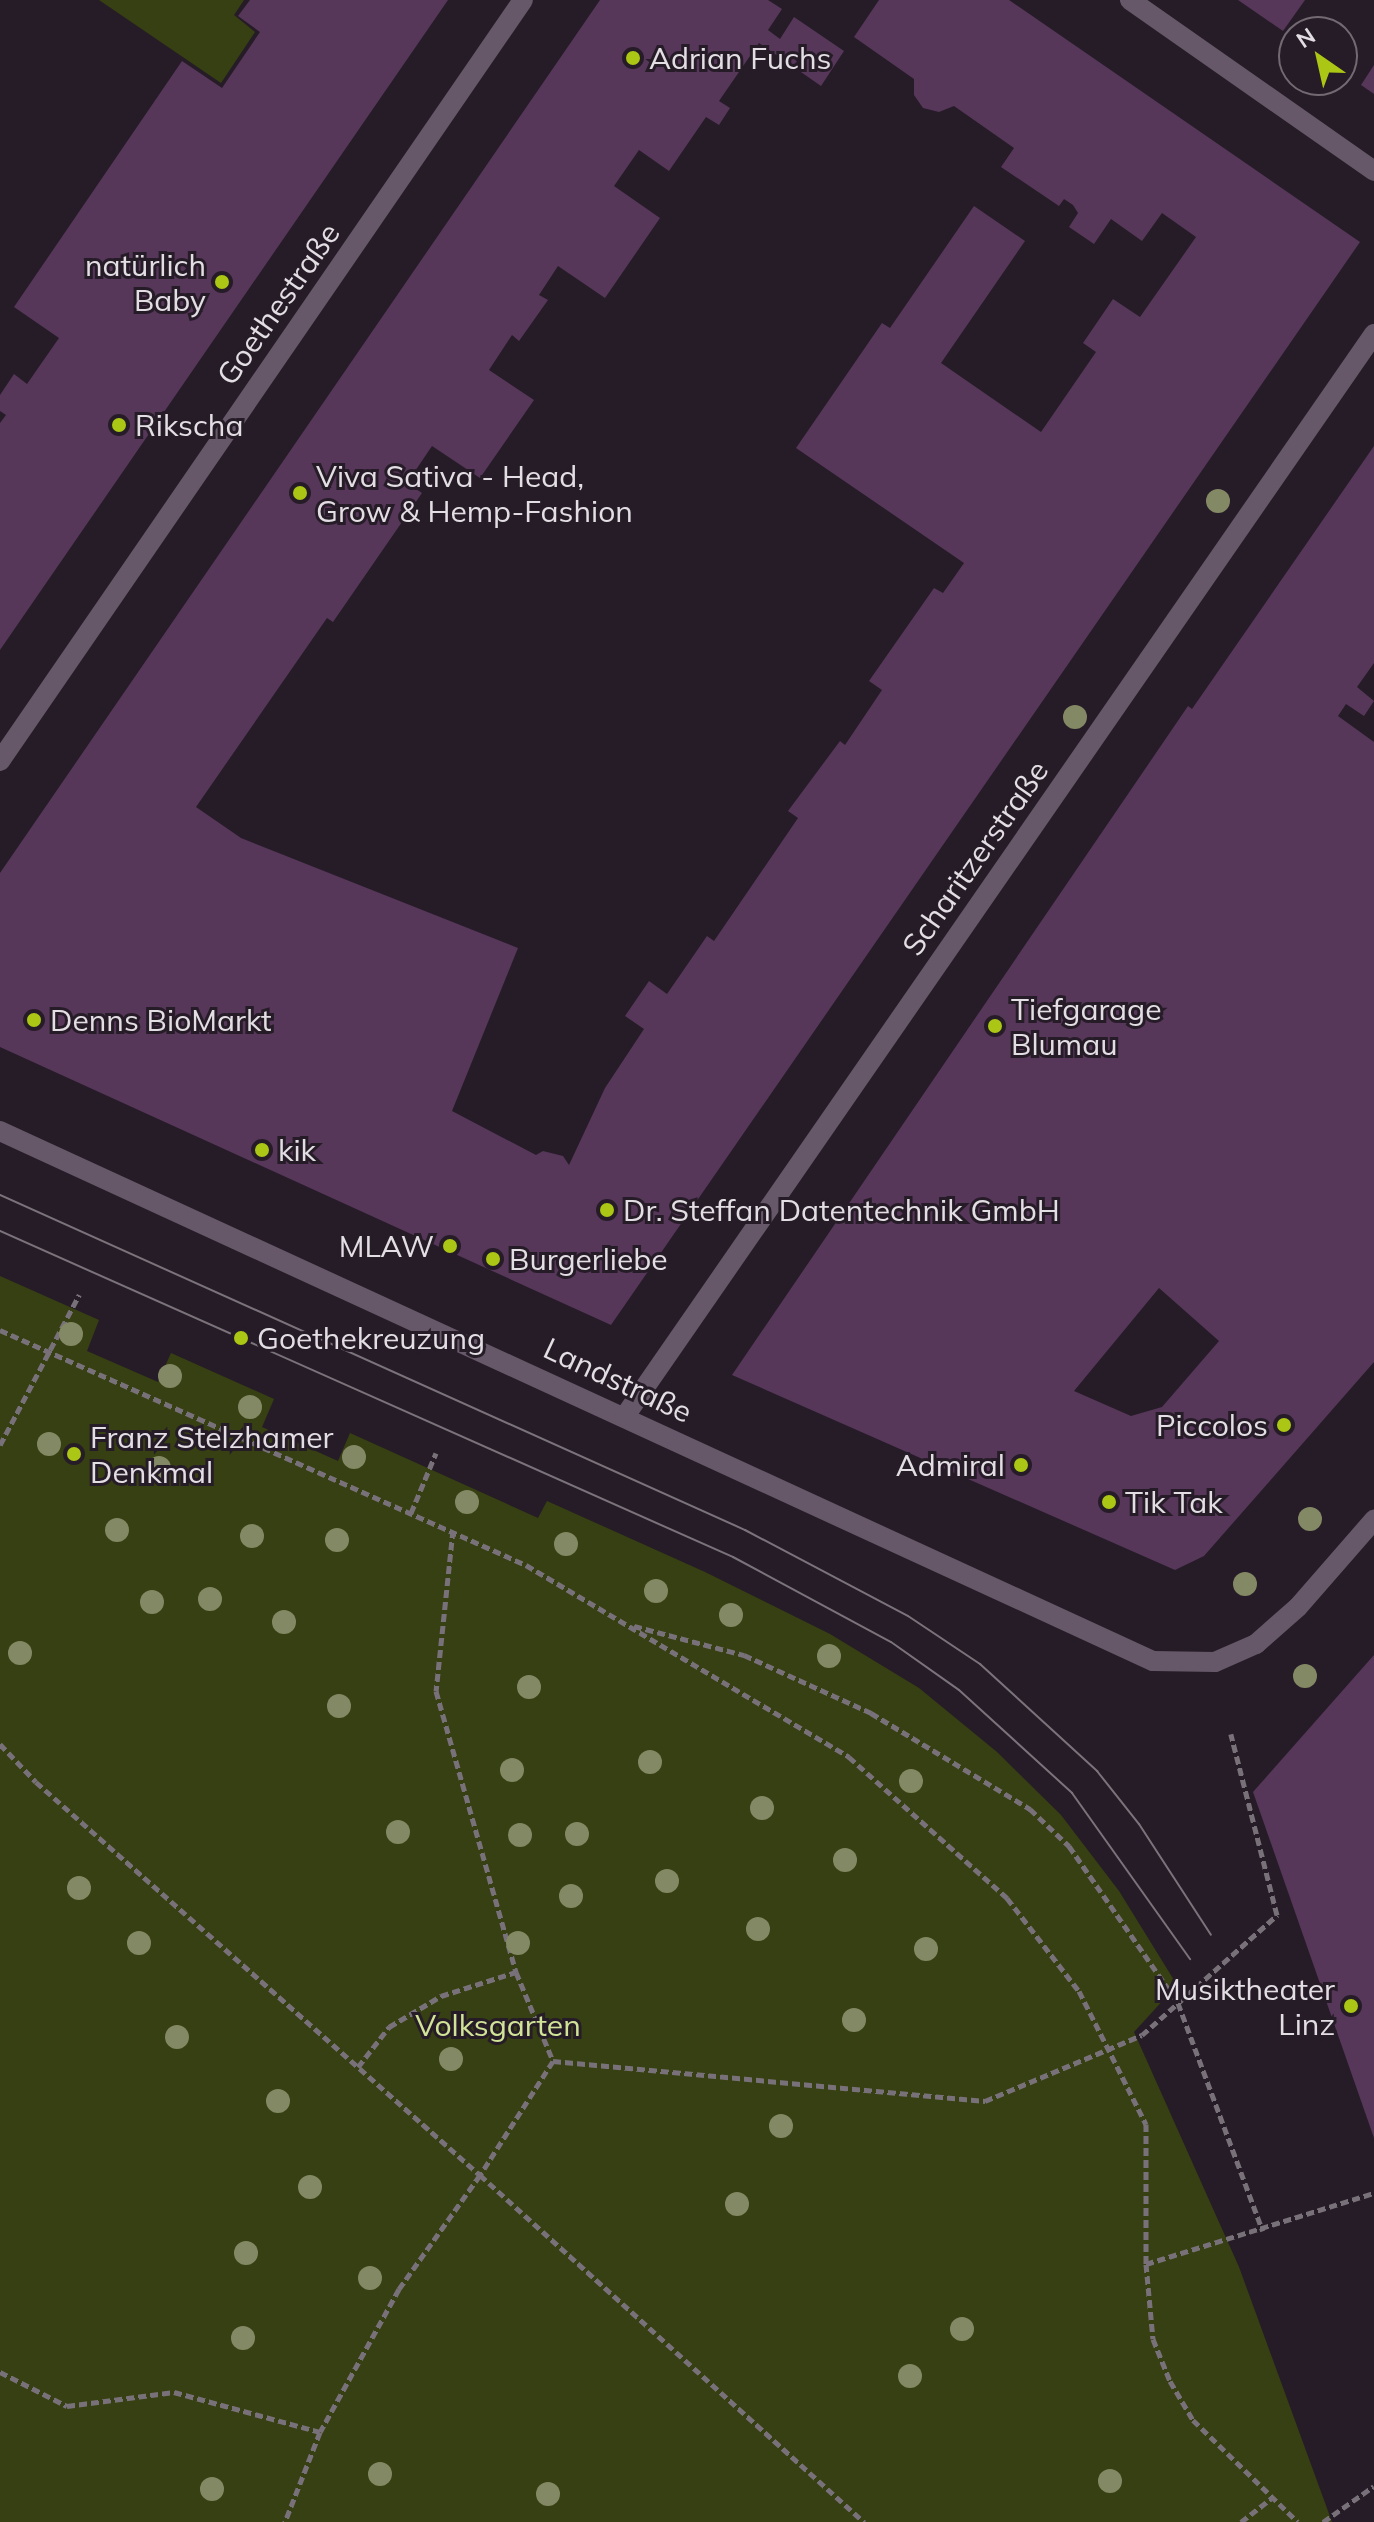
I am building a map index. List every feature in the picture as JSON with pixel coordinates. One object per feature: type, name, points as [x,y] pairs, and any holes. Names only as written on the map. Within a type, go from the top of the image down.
[{"type":"street","name":"Goethestraße","points":[[0,761],[523,0]]},
{"type":"street","points":[[1130,0],[1374,171]]},
{"type":"street","name":"Scharitzerstraße","points":[[625,1416],[1374,334]]},
{"type":"street","name":"Landstraße","points":[[0,1131],[1153,1661],[1215,1662],[1256,1644],[1298,1607],[1374,1520]]},
{"type":"path","points":[[0,1445],[79,1295]]},
{"type":"path","points":[[0,1330],[526,1565],[860,1767],[1007,1898],[1079,1991],[1146,2124],[1146,2264],[1153,2339],[1170,2381],[1193,2420],[1298,2522]]},
{"type":"path","points":[[411,1513],[436,1453]]},
{"type":"path","points":[[453,1530],[436,1691],[516,1972],[553,2061]]},
{"type":"path","points":[[626,1624],[758,1661],[871,1713],[1030,1809],[1103,1889],[1178,2003],[1263,2231]]},
{"type":"path","points":[[553,2061],[985,2101],[1142,2035],[1277,1915],[1231,1734]]},
{"type":"path","points":[[0,1744],[36,1782],[480,2175],[864,2522]]},
{"type":"path","points":[[358,2067],[389,2027],[428,2004],[516,1972]]},
{"type":"path","points":[[285,2522],[320,2432],[399,2289],[480,2175],[553,2061]]},
{"type":"path","points":[[1146,2264],[1263,2231],[1374,2193]]},
{"type":"path","points":[[0,2372],[67,2406],[174,2392],[320,2432]]},
{"type":"path","points":[[1323,2522],[1374,2486]]},
{"type":"path","points":[[1241,2522],[1273,2497]]},
{"type":"green space","points":[[99,0],[244,0],[234,15],[255,32],[221,83]]},
{"type":"green space","name":"Volksgarten","points":[[0,1276],[99,1320],[87,1351],[158,1382],[171,1353],[274,1399],[262,1427],[338,1461],[350,1433],[538,1518],[547,1501],[705,1572],[830,1634],[919,1688],[997,1752],[1061,1815],[1119,1891],[1177,1985],[1134,2032],[1239,2267],[1332,2522],[0,2522]]},
{"type":"building","points":[[250,0],[448,0],[0,650],[0,423],[6,415],[0,411],[0,395],[14,374],[27,384],[59,338],[14,307],[182,61],[222,88],[260,32],[238,16]]},
{"type":"building","points":[[600,0],[768,0],[782,9],[768,30],[780,39],[794,17],[844,51],[821,86],[759,43],[719,101],[730,108],[719,125],[706,117],[669,171],[639,150],[614,186],[660,218],[605,298],[558,266],[539,295],[548,300],[519,341],[512,335],[489,370],[534,400],[480,478],[432,446],[407,483],[422,493],[333,622],[327,618],[196,807],[241,838],[518,948],[452,1111],[536,1155],[543,1151],[563,1156],[569,1165],[605,1088],[644,1029],[625,1016],[649,981],[667,994],[707,936],[714,941],[798,818],[788,811],[840,741],[845,745],[882,690],[869,681],[934,588],[943,593],[964,563],[796,448],[882,323],[890,328],[974,206],[1025,241],[941,363],[1041,432],[1096,352],[1083,343],[1113,299],[1140,317],[1196,237],[1162,213],[1142,241],[1111,219],[1094,244],[1069,227],[1078,213],[1073,205],[1064,199],[1059,206],[1001,167],[1014,148],[954,106],[939,112],[923,108],[914,95],[914,79],[854,37],[879,0],[1009,0],[1360,242],[611,1325],[0,1047],[0,873]]},
{"type":"building","points":[[1238,0],[1305,0],[1294,16],[1278,16],[1278,28]]},
{"type":"building","points":[[1374,65],[1374,94],[1361,85]]},
{"type":"building","points":[[1374,446],[1374,663],[1357,687],[1374,701],[1364,716],[1346,704],[1338,716],[1374,742],[1374,1362],[1204,1556],[1175,1570],[732,1375],[1188,706],[1192,709]],"holes":[[[1159,1288],[1219,1341],[1162,1407],[1131,1416],[1074,1391]]]},
{"type":"building","name":"Musiktheater Linz","points":[[1374,1655],[1374,2138],[1253,1792]]},
{"type":"tram line","points":[[0,1195],[745,1530],[908,1616],[980,1664],[1097,1771],[1139,1824],[1211,1935]]},
{"type":"tram line","points":[[0,1231],[733,1557],[891,1642],[959,1690],[1072,1793],[1190,1959]]},
{"type":"place","name":"Adrian Fuchs","points":[[633,58]]},
{"type":"place","name":"natürlich Baby","points":[[222,282]]},
{"type":"place","name":"Rikscha","points":[[119,425]]},
{"type":"place","name":"Viva Sativa - Head, Grow & Hemp-Fashion","points":[[300,493]]},
{"type":"place","name":"Denns BioMarkt","points":[[34,1020]]},
{"type":"place","name":"Tiefgarage Blumau","points":[[995,1026]]},
{"type":"place","name":"kik","points":[[262,1150]]},
{"type":"place","name":"Dr. Steffan Datentechnik GmbH","points":[[607,1210]]},
{"type":"place","name":"MLAW","points":[[450,1246]]},
{"type":"place","name":"Burgerliebe","points":[[493,1259]]},
{"type":"place","name":"Goethekreuzung","points":[[241,1338]]},
{"type":"place","name":"Piccolos","points":[[1284,1425]]},
{"type":"place","name":"Franz Stelzhamer Denkmal","points":[[74,1454]]},
{"type":"place","name":"Admiral","points":[[1021,1465]]},
{"type":"place","name":"Tik Tak","points":[[1109,1502]]},
{"type":"place","name":"Musiktheater Linz","points":[[1351,2006]]}]
